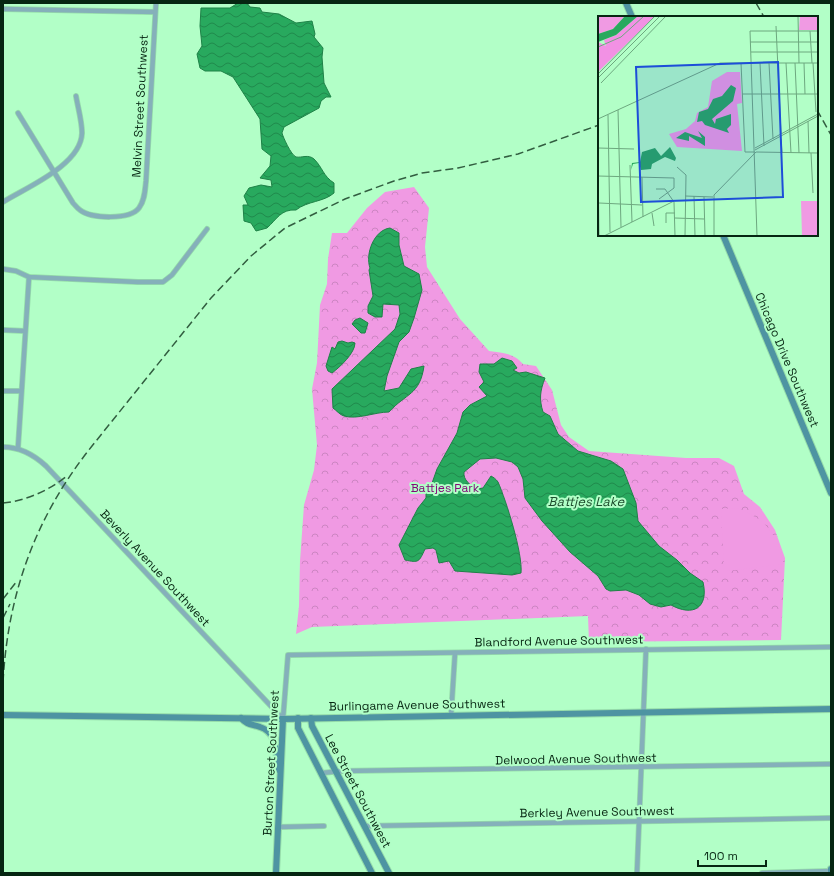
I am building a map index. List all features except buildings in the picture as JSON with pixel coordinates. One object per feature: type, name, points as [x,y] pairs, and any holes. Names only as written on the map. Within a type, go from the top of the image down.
[{"type":"street","name":"Melvin Street Southwest","points":[[54,171],[73,203],[80,211],[90,214],[125,216],[139,208],[144,199],[146,181],[156,3]]},
{"type":"street","points":[[626,3],[632,16]]},
{"type":"street","points":[[3,10],[155,12]]},
{"type":"street","points":[[3,202],[54,171],[70,159],[80,143],[82,133],[76,96]]},
{"type":"street","points":[[18,113],[54,171]]},
{"type":"street","points":[[3,269],[16,271],[29,277],[158,282],[167,279],[207,229]]},
{"type":"street","name":"Chicago Drive Southwest","points":[[723,236],[831,493]]},
{"type":"street","points":[[18,448],[29,277]]},
{"type":"street","points":[[3,330],[25,331]]},
{"type":"street","points":[[3,390],[21,391]]},
{"type":"street","name":"Beverly Avenue Southwest","points":[[3,447],[18,448],[38,458],[283,718]]},
{"type":"street","name":"Blandford Avenue Southwest","points":[[288,655],[831,647]]},
{"type":"street","points":[[637,873],[646,649]]},
{"type":"street","points":[[451,716],[455,653]]},
{"type":"street","name":"Burton Street Southwest","points":[[276,873],[283,718],[288,655]]},
{"type":"street","name":"Burlingame Avenue Southwest","points":[[3,715],[311,718],[831,709]]},
{"type":"street","points":[[241,718],[246,724],[264,728],[273,737],[281,776]]},
{"type":"street","name":"Lee Street Southwest","points":[[283,718],[298,728]]},
{"type":"street","name":"Lee Street Southwest","points":[[298,718],[298,728],[372,873]]},
{"type":"street","name":"Lee Street Southwest","points":[[311,718],[312,726],[388,873]]},
{"type":"street","name":"Delwood Avenue Southwest","points":[[322,773],[831,764]]},
{"type":"street","name":"Berkley Avenue Southwest","points":[[364,826],[831,818]]},
{"type":"street","points":[[278,827],[324,826]]},
{"type":"street","points":[[762,873],[831,871]]},
{"type":"green space","name":"Battjes Park","points":[[414,187],[429,208],[425,247],[427,267],[460,319],[489,351],[508,354],[520,360],[523,364],[536,366],[552,390],[561,425],[569,437],[589,451],[686,458],[719,458],[734,466],[744,494],[760,507],[775,530],[785,558],[781,640],[589,642],[588,616],[312,627],[296,634],[299,606],[300,561],[304,505],[314,470],[317,445],[312,389],[317,363],[320,305],[327,284],[328,259],[332,233],[347,233],[367,208],[385,192]]},
{"type":"green space","points":[[737,508],[752,515],[767,527],[781,551],[783,564],[727,571],[724,568],[721,509]]},
{"type":"green space","points":[[630,618],[651,618],[651,630],[630,630]]},
{"type":"water","points":[[238,3],[247,3],[250,7],[260,8],[262,12],[279,14],[296,23],[312,21],[315,34],[314,37],[323,48],[322,57],[324,83],[331,97],[326,97],[321,101],[319,108],[284,127],[282,133],[294,156],[307,156],[317,162],[328,178],[334,183],[334,193],[296,210],[287,211],[267,228],[256,231],[251,223],[244,221],[243,205],[248,205],[244,196],[249,188],[261,185],[272,187],[271,180],[260,178],[270,166],[271,156],[262,149],[260,119],[233,77],[221,71],[205,71],[200,68],[197,54],[202,46],[200,26],[201,8],[230,8]]},
{"type":"water","points":[[390,228],[399,233],[399,245],[404,266],[419,274],[422,290],[409,332],[399,342],[387,376],[384,391],[399,388],[411,369],[424,366],[422,376],[416,388],[389,412],[355,417],[344,416],[333,408],[332,389],[395,329],[400,314],[399,305],[383,304],[382,317],[375,317],[368,313],[368,306],[373,296],[369,270],[370,250],[379,233]]},
{"type":"water","points":[[360,318],[368,323],[365,333],[361,333],[352,324],[355,320]]},
{"type":"water","points":[[342,341],[355,343],[353,351],[332,373],[328,371],[326,366],[332,347],[335,349],[338,342]]},
{"type":"water","name":"Battjes Lake","points":[[502,358],[512,361],[517,368],[513,370],[519,373],[526,372],[545,378],[541,395],[543,412],[550,416],[558,434],[578,451],[611,461],[623,469],[636,503],[638,521],[659,546],[677,560],[690,573],[703,582],[704,598],[698,608],[686,610],[679,609],[671,605],[661,607],[650,604],[639,595],[626,590],[610,591],[606,589],[598,576],[570,552],[542,521],[525,498],[523,479],[518,467],[512,462],[496,458],[480,459],[464,472],[464,475],[468,482],[477,489],[483,488],[491,476],[498,482],[517,541],[521,573],[512,575],[455,571],[449,561],[439,563],[436,550],[433,548],[425,549],[420,559],[416,561],[405,560],[399,545],[418,508],[426,498],[426,490],[431,486],[437,469],[457,433],[463,412],[470,405],[487,396],[479,387],[484,382],[479,372],[480,364],[494,364]]},
{"type":"railway","points":[[756,3],[763,16]]},
{"type":"railway","points":[[818,112],[831,135]]},
{"type":"railway","points":[[3,682],[11,617],[19,586],[28,556],[55,500],[72,473],[92,446],[211,298],[251,256],[285,228],[345,199],[394,181],[422,173],[458,168],[518,154],[598,125]]},
{"type":"railway","points":[[3,503],[20,500],[37,494],[46,490],[68,475]]},
{"type":"railway","points":[[3,599],[17,581]]},
{"type":"railway","points":[[3,618],[10,604]]}]
